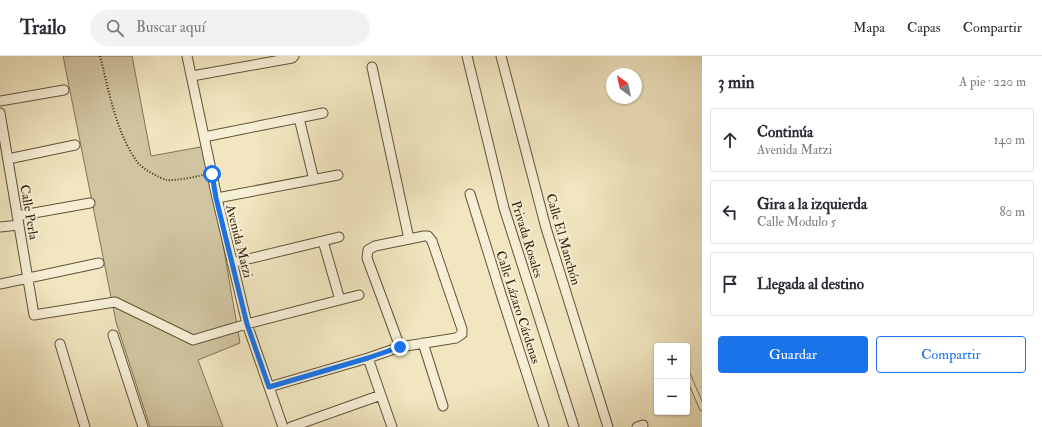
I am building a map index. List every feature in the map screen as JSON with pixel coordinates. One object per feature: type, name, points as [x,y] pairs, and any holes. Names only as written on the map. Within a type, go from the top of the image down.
[{"type":"street","name":"Avenida Matzi","points":[[187,56],[216,198],[247,324],[283,427]]},
{"type":"street","points":[[192,76],[292,58],[294,56]]},
{"type":"street","name":"Privada Rosales","points":[[467,56],[504,208],[574,427]]},
{"type":"street","name":"Calle El Manchón","points":[[501,56],[546,228],[608,427]]},
{"type":"street","points":[[372,67],[409,240]]},
{"type":"street","points":[[0,102],[64,90]]},
{"type":"street","points":[[204,137],[323,113]]},
{"type":"street","name":"Calle Perla","points":[[0,116],[8,159],[5,170],[18,220],[34,315],[115,302],[193,340],[247,324]]},
{"type":"street","points":[[299,118],[314,180]]},
{"type":"street","points":[[8,159],[75,145]]},
{"type":"street","points":[[216,198],[338,175]]},
{"type":"street","name":"Calle Lázaro Cárdenas","points":[[470,194],[544,427]]},
{"type":"street","points":[[0,227],[18,220],[90,203]]},
{"type":"street","points":[[269,387],[400,347],[456,338],[462,334],[462,329],[432,241],[428,236],[375,246],[368,250],[367,258],[400,347]]},
{"type":"street","points":[[232,263],[339,237]]},
{"type":"street","points":[[323,241],[340,300]]},
{"type":"street","points":[[0,284],[99,263]]},
{"type":"street","points":[[247,324],[359,295]]},
{"type":"street","points":[[113,335],[143,427]]},
{"type":"street","points":[[423,343],[443,406]]},
{"type":"street","points":[[60,344],[85,427]]},
{"type":"street","points":[[368,358],[392,427]]},
{"type":"street","points":[[291,427],[381,395]]},
{"type":"lane","points":[[690,379],[702,408]]},
{"type":"path","points":[[100,56],[124,140],[139,164],[153,174],[167,180],[212,174]]},
{"type":"shaded area","points":[[63,56],[132,56],[151,156],[206,146],[240,343],[198,360],[223,427],[150,427],[116,322]]},
{"type":"route","points":[[212,174],[216,198],[247,324],[269,387],[400,347]]}]
